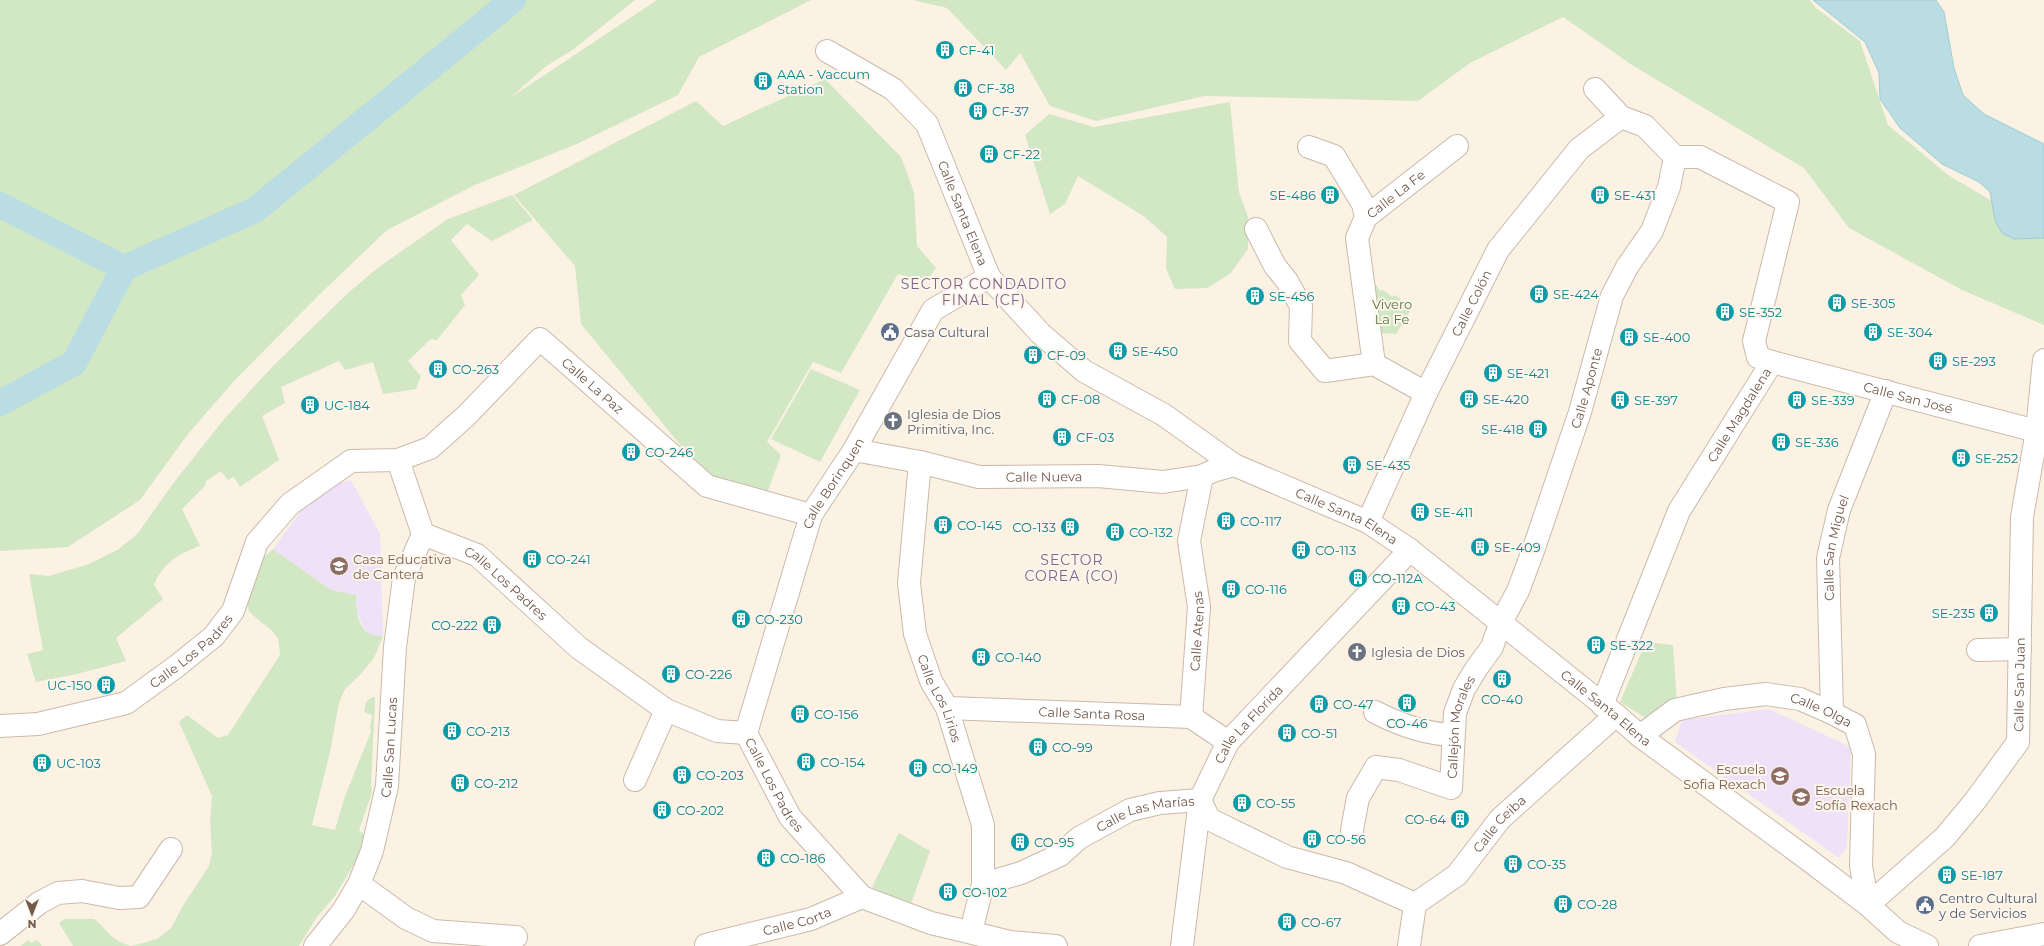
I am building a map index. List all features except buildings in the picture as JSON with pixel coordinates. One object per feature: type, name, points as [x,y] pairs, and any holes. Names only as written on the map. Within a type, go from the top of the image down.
[{"type":"street","name":"Calle Santa Elena","points":[[827,51],[894,89],[926,124],[989,277],[1040,333],[1084,372],[1164,415],[1234,465],[1368,522],[1410,550],[1640,736],[1868,905],[1898,932],[1927,946]]},
{"type":"street","points":[[1595,89],[1621,117],[1645,126],[1675,157]]},
{"type":"street","name":"Calle Colón","points":[[1368,522],[1426,393],[1498,250],[1579,149],[1621,117]]},
{"type":"street","name":"Calle La Fe","points":[[1374,364],[1357,238],[1366,218],[1457,146]]},
{"type":"street","points":[[1309,147],[1334,156],[1364,204],[1366,218]]},
{"type":"street","name":"Calle Magdalena","points":[[1609,710],[1678,511],[1772,362],[1758,357],[1754,341],[1788,202],[1700,157],[1675,157]]},
{"type":"street","name":"Calle Aponte","points":[[1500,624],[1518,591],[1534,548],[1580,412],[1612,296],[1627,267],[1652,231],[1669,187],[1675,157]]},
{"type":"street","points":[[1256,229],[1275,266],[1287,281],[1301,306],[1300,341],[1325,371],[1374,364],[1426,393]]},
{"type":"street","name":"Calle Borinquen","points":[[746,733],[811,515],[854,450],[932,310],[989,277]]},
{"type":"street","name":"Calle La Paz","points":[[398,460],[430,448],[466,416],[540,338],[707,486],[811,515]]},
{"type":"street","name":"Calle San Juan","points":[[1868,905],[1945,837],[1975,801],[2018,742],[2022,517],[2041,432],[2044,360]]},
{"type":"street","name":"Calle San José","points":[[1772,362],[2041,432]]},
{"type":"street","name":"Calle San Miguel","points":[[1832,713],[1828,558],[1839,510],[1886,391]]},
{"type":"street","name":"Calle Nueva","points":[[854,450],[920,462],[979,477],[1098,476],[1163,482],[1202,476],[1234,465]]},
{"type":"street","points":[[398,460],[423,534]]},
{"type":"street","name":"Calle Los Padres","points":[[0,726],[38,724],[126,703],[177,666],[214,636],[233,611],[257,542],[290,504],[351,461],[398,460]]},
{"type":"street","name":"Calle Los Lirios","points":[[920,462],[909,583],[915,634],[931,681],[947,708],[983,825],[983,884],[971,932]]},
{"type":"street","name":"Calle Atenas","points":[[1191,717],[1199,607],[1189,541],[1202,476]]},
{"type":"street","name":"Calle Los Padres","points":[[423,534],[477,556],[579,648],[666,710],[717,731],[746,733],[790,817],[862,897],[931,923],[1010,942],[1056,946]]},
{"type":"street","name":"Calle San Lucas","points":[[315,946],[343,911],[359,884],[372,851],[387,786],[395,647],[404,578],[423,534]]},
{"type":"street","name":"Calle La Florida","points":[[1182,946],[1200,800],[1228,742],[1410,550]]},
{"type":"street","name":"Callejón Morales","points":[[1352,830],[1358,798],[1376,767],[1399,770],[1451,788],[1455,713],[1464,689],[1492,647],[1500,624]]},
{"type":"street","points":[[1978,650],[2020,649]]},
{"type":"street","name":"Calle Olga","points":[[1640,736],[1674,710],[1724,699],[1766,694],[1800,700],[1832,713],[1855,725],[1864,754],[1861,866],[1868,905]]},
{"type":"street","name":"Calle Santa Rosa","points":[[947,708],[1191,717]]},
{"type":"street","points":[[635,780],[666,710]]},
{"type":"street","name":"Calle Ceiba","points":[[1415,904],[1457,875],[1500,819],[1609,710]]},
{"type":"street","points":[[1375,712],[1396,723],[1422,730],[1453,735]]},
{"type":"street","points":[[1191,717],[1228,742]]},
{"type":"street","name":"Calle Las Marías","points":[[983,884],[1021,874],[1060,855],[1080,838],[1130,810],[1160,802],[1200,800],[1209,819],[1287,857],[1346,873],[1415,904]]},
{"type":"street","points":[[0,934],[39,903],[58,893],[82,891],[119,898],[139,897],[171,849]]},
{"type":"street","points":[[359,884],[406,918],[433,931],[516,937]]},
{"type":"street","name":"Calle Corta","points":[[706,945],[811,919],[862,897]]},
{"type":"street","points":[[1409,946],[1415,904]]},
{"type":"street","points":[[1980,946],[2030,940]]},
{"type":"shaded area","name":"Casa Educativa de Cantera","points":[[351,480],[380,534],[383,636],[375,637],[364,629],[357,611],[356,595],[331,590],[273,549],[309,500],[338,484]]},
{"type":"shaded area","name":"Escuela Sofía Rexach","points":[[1769,709],[1851,747],[1847,847],[1839,858],[1675,742],[1682,720]]},
{"type":"green space","points":[[0,0],[635,0],[574,49],[545,67],[510,98],[657,0],[811,0],[699,57],[678,95],[579,143],[475,185],[387,230],[320,294],[234,381],[188,434],[140,500],[68,547],[0,551]]},
{"type":"green space","points":[[913,0],[1810,0],[1816,8],[1860,41],[1888,125],[1948,175],[2044,232],[2044,325],[1962,290],[1849,228],[1804,168],[1632,65],[1563,17],[1470,63],[1418,101],[1204,96],[1096,121],[1050,106],[1020,53],[1006,70],[947,8]]},
{"type":"green space","points":[[825,79],[901,157],[914,192],[917,246],[936,268],[926,282],[898,274],[841,373],[813,362],[767,442],[781,455],[765,499],[709,480],[581,324],[575,266],[514,195],[696,101],[723,126]]},
{"type":"green space","points":[[1230,102],[1239,192],[1248,217],[1248,249],[1230,274],[1207,288],[1175,289],[1166,269],[1167,237],[1145,217],[1078,176],[1065,204],[1050,214],[1025,135],[1049,114],[1094,127]]},
{"type":"green space","points":[[512,195],[533,220],[492,241],[467,224],[451,240],[479,275],[461,295],[465,305],[437,340],[431,339],[408,361],[421,376],[416,389],[383,394],[373,362],[345,370],[339,361],[281,387],[285,403],[262,416],[279,460],[240,487],[234,477],[228,480],[221,471],[206,481],[205,486],[182,509],[200,546],[178,556],[167,565],[154,585],[163,599],[116,638],[126,661],[77,674],[36,682],[27,654],[43,650],[29,574],[49,576],[89,564],[119,549],[138,533],[172,485],[224,419],[273,366],[349,292],[380,266],[448,219]]},
{"type":"green space","name":"Vivero La Fe","points":[[1373,280],[1380,291],[1383,290],[1392,297],[1395,295],[1412,308],[1396,334],[1380,333]]},
{"type":"green space","points":[[811,369],[860,390],[820,462],[771,439]]},
{"type":"green space","points":[[273,549],[331,590],[356,595],[360,623],[369,633],[375,636],[383,636],[374,658],[360,675],[345,689],[339,703],[330,752],[312,825],[335,830],[345,796],[371,732],[370,727],[372,715],[364,712],[366,702],[372,697],[375,697],[371,785],[372,793],[359,830],[366,837],[357,859],[335,896],[317,917],[299,946],[132,946],[157,939],[171,928],[184,904],[209,866],[212,852],[210,820],[212,796],[179,722],[187,715],[218,738],[228,735],[280,655],[278,638],[271,630],[249,612],[247,603],[263,558]]},
{"type":"green space","points":[[1646,642],[1673,645],[1677,703],[1647,719],[1620,702]]},
{"type":"green space","points":[[899,833],[930,851],[910,906],[872,887]]},
{"type":"green space","points":[[65,919],[94,919],[118,941],[131,946],[73,946],[59,923]]},
{"type":"green space","points":[[28,940],[31,943],[37,940],[42,946],[21,946]]},
{"type":"water","points":[[1813,0],[1936,0],[1944,12],[1954,68],[1963,95],[1984,114],[2044,144],[2044,238],[2014,239],[2002,233],[1995,220],[1990,192],[1979,182],[1942,164],[1900,128],[1880,99],[1879,73],[1865,42]]},
{"type":"waterway","points":[[0,205],[124,268],[255,210],[513,0]]},
{"type":"waterway","points":[[0,403],[74,363],[124,268]]},
{"type":"place","name":"CF-41","points":[[945,50]]},
{"type":"place","name":"AAA - Vaccum Station","points":[[763,81]]},
{"type":"place","name":"CF-38","points":[[963,88]]},
{"type":"place","name":"CF-37","points":[[978,111]]},
{"type":"place","name":"CF-22","points":[[989,154]]},
{"type":"place","name":"SE-486","points":[[1330,195]]},
{"type":"place","name":"SE-431","points":[[1600,195]]},
{"type":"place","name":"SE-424","points":[[1539,294]]},
{"type":"place","name":"SE-456","points":[[1255,296]]},
{"type":"place","name":"SE-305","points":[[1837,303]]},
{"type":"place","name":"SE-352","points":[[1725,312]]},
{"type":"place","name":"Casa Cultural","points":[[890,332]]},
{"type":"place","name":"SE-304","points":[[1873,332]]},
{"type":"place","name":"SE-400","points":[[1629,337]]},
{"type":"place","name":"SE-450","points":[[1118,351]]},
{"type":"place","name":"CF-09","points":[[1033,355]]},
{"type":"place","name":"SE-293","points":[[1938,361]]},
{"type":"place","name":"CO-263","points":[[438,369]]},
{"type":"place","name":"SE-421","points":[[1493,373]]},
{"type":"place","name":"CF-08","points":[[1047,399]]},
{"type":"place","name":"SE-420","points":[[1469,399]]},
{"type":"place","name":"SE-397","points":[[1620,400]]},
{"type":"place","name":"SE-339","points":[[1797,400]]},
{"type":"place","name":"UC-184","points":[[310,405]]},
{"type":"place","name":"Iglesia de Dios Primitiva, Inc.","points":[[893,421]]},
{"type":"place","name":"SE-418","points":[[1538,429]]},
{"type":"place","name":"CF-03","points":[[1062,437]]},
{"type":"place","name":"SE-336","points":[[1781,442]]},
{"type":"place","name":"CO-246","points":[[631,452]]},
{"type":"place","name":"SE-252","points":[[1961,458]]},
{"type":"place","name":"SE-435","points":[[1352,465]]},
{"type":"place","name":"SE-411","points":[[1420,512]]},
{"type":"place","name":"CO-117","points":[[1226,521]]},
{"type":"place","name":"CO-145","points":[[943,525]]},
{"type":"place","name":"CO-133","points":[[1070,527]]},
{"type":"place","name":"CO-132","points":[[1115,532]]},
{"type":"place","name":"SE-409","points":[[1480,547]]},
{"type":"place","name":"CO-113","points":[[1301,550]]},
{"type":"place","name":"CO-241","points":[[532,559]]},
{"type":"place","name":"Casa Educativa de Cantera","points":[[339,566]]},
{"type":"place","name":"CO-112A","points":[[1358,578]]},
{"type":"place","name":"CO-116","points":[[1231,589]]},
{"type":"place","name":"CO-43","points":[[1401,606]]},
{"type":"place","name":"SE-235","points":[[1989,613]]},
{"type":"place","name":"CO-230","points":[[741,619]]},
{"type":"place","name":"CO-222","points":[[492,625]]},
{"type":"place","name":"SE-322","points":[[1596,645]]},
{"type":"place","name":"Iglesia de Dios","points":[[1357,652]]},
{"type":"place","name":"CO-140","points":[[981,657]]},
{"type":"place","name":"CO-226","points":[[671,674]]},
{"type":"place","name":"CO-40","points":[[1502,679]]},
{"type":"place","name":"UC-150","points":[[106,685]]},
{"type":"place","name":"CO-46","points":[[1407,703]]},
{"type":"place","name":"CO-47","points":[[1319,704]]},
{"type":"place","name":"CO-156","points":[[800,714]]},
{"type":"place","name":"CO-213","points":[[452,731]]},
{"type":"place","name":"CO-51","points":[[1287,733]]},
{"type":"place","name":"CO-99","points":[[1038,747]]},
{"type":"place","name":"CO-154","points":[[806,762]]},
{"type":"place","name":"UC-103","points":[[42,763]]},
{"type":"place","name":"CO-149","points":[[918,768]]},
{"type":"place","name":"CO-203","points":[[682,775]]},
{"type":"place","name":"Escuela Sofia Rexach","points":[[1780,776]]},
{"type":"place","name":"CO-212","points":[[460,783]]},
{"type":"place","name":"Escuela Sofía Rexach","points":[[1801,797]]},
{"type":"place","name":"CO-55","points":[[1242,803]]},
{"type":"place","name":"CO-202","points":[[662,810]]},
{"type":"place","name":"CO-64","points":[[1460,819]]},
{"type":"place","name":"CO-56","points":[[1312,839]]},
{"type":"place","name":"CO-95","points":[[1020,842]]},
{"type":"place","name":"CO-186","points":[[766,858]]},
{"type":"place","name":"CO-35","points":[[1513,864]]},
{"type":"place","name":"SE-187","points":[[1947,875]]},
{"type":"place","name":"CO-102","points":[[948,892]]},
{"type":"place","name":"CO-28","points":[[1563,904]]},
{"type":"place","name":"Centro Cultural y de Servicios","points":[[1925,905]]},
{"type":"place","name":"CO-67","points":[[1287,922]]},
{"type":"district","name":"SECTOR CONDADITO FINAL (CF)","points":[[984,292]]},
{"type":"district","name":"SECTOR COREA (CO)","points":[[1072,568]]}]
